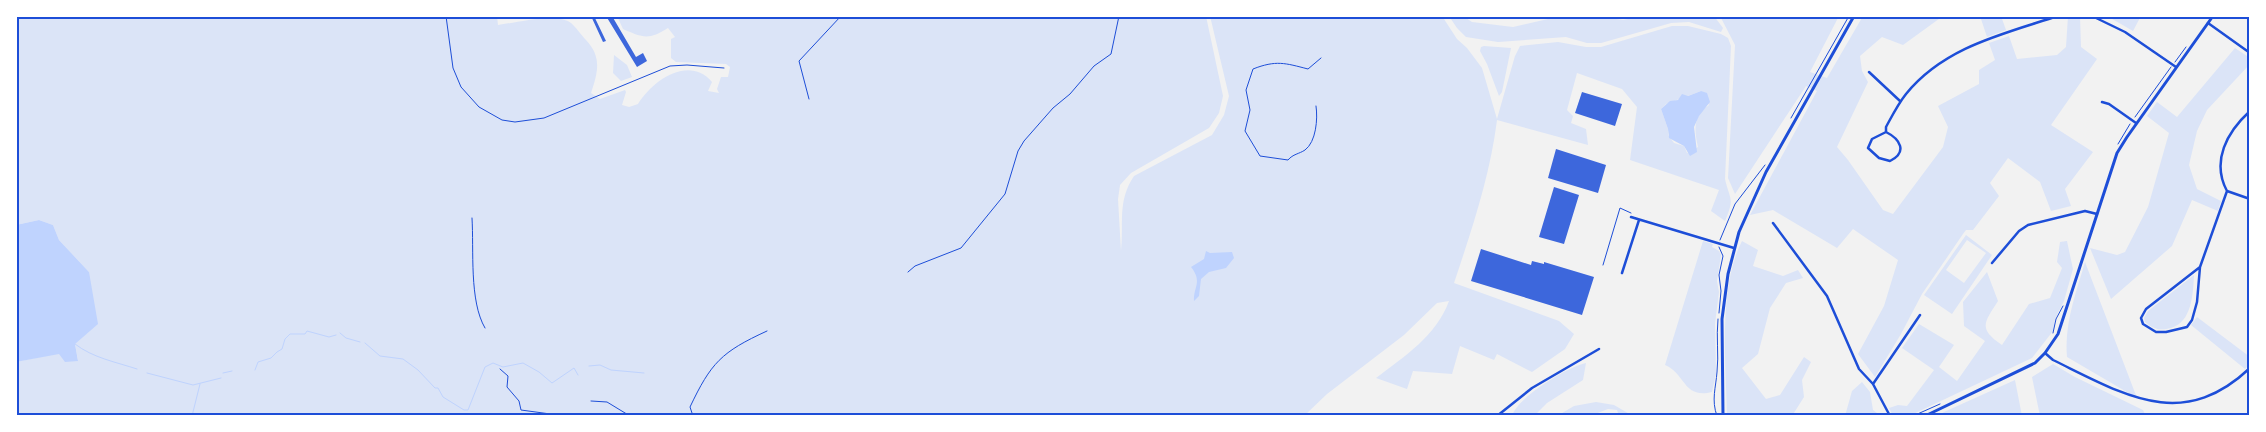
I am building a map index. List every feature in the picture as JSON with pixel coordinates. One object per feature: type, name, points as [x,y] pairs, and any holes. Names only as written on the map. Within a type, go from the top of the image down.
[{"type":"street","points":[[1723,416],[1722,320],[1728,274],[1734,248],[1746,212],[1766,172],[1854,16]]},
{"type":"street","points":[[1886,132],[1896,136],[1900,142],[1900,149],[1895,158],[1890,161],[1879,158],[1868,148],[1872,139],[1886,132],[1900,101],[1922,78],[1953,54],[2058,16]]},
{"type":"street","points":[[2092,16],[2125,32],[2174,66]]},
{"type":"street","points":[[1925,416],[2025,368],[2045,353],[2058,334],[2118,153],[2134,122],[2213,16]]},
{"type":"street","points":[[2208,24],[2250,52]]},
{"type":"street","points":[[1869,72],[1900,101]]},
{"type":"street","points":[[2102,102],[2109,104],[2134,122]]},
{"type":"street","points":[[2200,267],[2146,309],[2141,318],[2143,324],[2156,332],[2166,332],[2187,327],[2192,320],[2197,302],[2200,267],[2226,191],[2220,174],[2224,142],[2250,111]]},
{"type":"street","points":[[2226,191],[2250,199]]},
{"type":"street","points":[[1992,263],[2018,231],[2028,225],[2085,212],[2097,214]]},
{"type":"street","points":[[1631,215],[1639,220],[1734,248]]},
{"type":"street","points":[[1622,273],[1639,220]]},
{"type":"street","points":[[1774,223],[1827,296],[1859,369],[1873,384],[1890,416]]},
{"type":"street","points":[[1873,384],[1920,315]]},
{"type":"street","points":[[1497,416],[1532,388],[1599,349]]},
{"type":"street","points":[[2045,353],[2053,360],[2138,402]]},
{"type":"street","points":[[2198,404],[2228,390],[2250,368]]},
{"type":"lane","points":[[446,16],[453,68],[461,87],[479,107],[502,120],[522,122],[544,118],[670,66],[687,65],[724,68]]},
{"type":"path","points":[[809,99],[799,61],[840,16]]},
{"type":"path","points":[[908,272],[915,266],[961,248],[1005,194],[1018,151],[1024,141],[1053,108],[1070,94],[1094,66],[1111,54],[1119,16]]},
{"type":"path","points":[[1792,118],[1849,16]]},
{"type":"path","points":[[2114,151],[2188,43]]},
{"type":"path","points":[[1316,106],[1317,114],[1312,143],[1304,151],[1292,155],[1288,160],[1260,156],[1245,131],[1250,110],[1246,90],[1253,69],[1270,62],[1284,62],[1308,68],[1321,58]]},
{"type":"path","points":[[1717,416],[1714,406],[1714,386],[1717,373],[1717,325],[1721,291],[1719,275],[1724,256],[1719,244],[1735,204],[1766,163]]},
{"type":"path","points":[[1603,265],[1620,208],[1631,215]]},
{"type":"path","points":[[472,218],[475,290],[481,320],[485,328]]},
{"type":"path","points":[[2053,334],[2056,320],[2064,302]]},
{"type":"path","points":[[693,416],[690,407],[701,389],[703,380],[714,365],[731,348],[767,332]]},
{"type":"path","points":[[500,370],[508,376],[507,387],[519,401],[521,410],[565,416]]},
{"type":"path","points":[[591,400],[607,402],[630,416]]},
{"type":"shaded area","points":[[16,16],[497,16],[498,25],[556,18],[571,23],[595,52],[597,71],[591,93],[600,99],[625,90],[622,105],[629,107],[638,104],[662,79],[682,71],[693,71],[703,74],[712,82],[708,91],[719,93],[717,89],[721,77],[728,77],[730,67],[726,64],[676,62],[671,58],[671,39],[675,37],[668,28],[651,36],[641,36],[623,29],[617,16],[1206,16],[1223,96],[1219,113],[1209,128],[1131,173],[1120,185],[1118,199],[1121,251],[1123,204],[1125,194],[1134,176],[1212,135],[1224,115],[1229,96],[1210,16],[1442,16],[1457,39],[1467,48],[1482,68],[1497,119],[1515,56],[1520,46],[1558,42],[1586,47],[1601,47],[1672,26],[1688,26],[1721,34],[1728,38],[1731,46],[1725,179],[1731,203],[1725,221],[1711,211],[1719,190],[1630,160],[1637,107],[1622,89],[1577,73],[1567,110],[1573,116],[1571,123],[1586,129],[1588,145],[1497,120],[1485,182],[1454,283],[1559,321],[1574,334],[1565,349],[1532,372],[1497,354],[1494,360],[1460,346],[1452,374],[1413,371],[1407,389],[1376,378],[1398,362],[1428,335],[1436,325],[1449,301],[1437,303],[1404,335],[1327,394],[1304,416],[16,416],[16,362],[59,353],[78,360],[75,344],[89,272],[59,240],[53,225],[39,220],[16,225]],"holes":[[[1701,91],[1709,105],[1697,119],[1696,135],[1698,147],[1687,153],[1684,146],[1674,143],[1668,135],[1668,129],[1661,109],[1666,104]]]},
{"type":"shaded area","points":[[1449,16],[1463,16],[1472,22],[1513,27],[1561,16],[1595,16],[1623,20],[1642,16],[1714,16],[1723,28],[1721,32],[1689,22],[1671,23],[1601,43],[1587,43],[1566,37],[1498,42],[1466,37]]},
{"type":"shaded area","points":[[1720,16],[1839,16],[1810,72],[1827,78],[1863,16],[1943,16],[1903,45],[1882,37],[1860,56],[1862,71],[1868,82],[1837,147],[1883,210],[1893,214],[1943,147],[1948,127],[1938,106],[1979,84],[1979,70],[1995,60],[1989,43],[2009,36],[2017,59],[2057,55],[2066,47],[2068,16],[2080,16],[2081,47],[2097,59],[2051,125],[2093,152],[2065,189],[2071,206],[2051,211],[2040,182],[2008,158],[1990,183],[1999,196],[1973,230],[1966,230],[1963,234],[1922,294],[1875,377],[1858,354],[1884,306],[1898,260],[1853,229],[1837,248],[1773,210],[1750,215],[1817,91],[1806,86],[1735,194],[1728,178],[1735,45]]},
{"type":"shaded area","points":[[1980,16],[2001,16],[2006,30],[1987,37]]},
{"type":"shaded area","points":[[2107,16],[2141,16],[2133,31]]},
{"type":"shaded area","points":[[1481,47],[1511,48],[1502,92],[1499,96],[1480,51]]},
{"type":"shaded area","points":[[2235,48],[2250,58],[2250,64],[2207,110],[2197,131],[2189,165],[2197,189],[2221,201],[2218,211],[2192,200],[2172,246],[2111,299],[2090,248],[2117,255],[2125,252],[2148,207],[2169,133],[2147,116],[2157,102],[2177,117]]},
{"type":"shaded area","points":[[614,55],[627,65],[632,77],[621,81],[613,73]]},
{"type":"shaded area","points":[[1966,235],[1992,255],[1952,314],[1924,295]],"holes":[[[1967,240],[1986,253],[1964,283],[1946,270]]]},
{"type":"shaded area","points":[[1703,241],[1713,244],[1712,247],[1719,251],[1721,255],[1717,281],[1719,292],[1715,324],[1716,374],[1712,392],[1703,393],[1690,389],[1672,369],[1665,365]]},
{"type":"shaded area","points":[[1742,241],[1758,250],[1753,266],[1783,276],[1798,270],[1803,278],[1786,283],[1770,308],[1758,354],[1742,368],[1766,399],[1780,395],[1804,357],[1811,362],[1802,380],[1804,397],[1792,416],[1727,416],[1726,303],[1734,260]]},
{"type":"shaded area","points":[[2067,241],[2073,269],[2064,301],[2055,319],[2053,331],[2032,358],[1909,416],[1893,416],[1889,408],[1898,405],[1907,406],[1934,370],[1902,348],[1919,324],[1954,345],[1939,367],[1957,381],[1985,341],[1964,326],[1963,302],[1987,272],[1998,301],[1987,320],[1986,329],[2002,345],[2029,304],[2050,298],[2062,268],[2057,262],[2060,242]]},
{"type":"shaded area","points":[[2085,262],[2137,398],[2067,357],[2069,321]]},
{"type":"shaded area","points":[[2194,275],[2190,306],[2187,314],[2178,325],[2160,329],[2154,328],[2145,322],[2144,318],[2148,311]]},
{"type":"shaded area","points":[[2197,317],[2250,357],[2250,364],[2245,369],[2191,325]]},
{"type":"shaded area","points":[[1586,363],[1583,380],[1547,403],[1534,416],[1512,416],[1523,400],[1544,384],[1567,370]]},
{"type":"shaded area","points":[[2053,364],[2075,377],[2143,410],[2146,416],[2040,416],[2032,377]]},
{"type":"shaded area","points":[[2015,380],[2022,416],[1937,416],[1944,412]]},
{"type":"shaded area","points":[[1862,382],[1870,392],[1873,410],[1881,416],[1845,416],[1852,391]]},
{"type":"shaded area","points":[[1596,402],[1614,405],[1633,416],[1619,416],[1617,410],[1608,409],[1590,416],[1557,416],[1574,406]]},
{"type":"water","points":[[1701,91],[1707,93],[1710,102],[1699,116],[1694,127],[1697,152],[1690,156],[1684,146],[1669,138],[1661,109],[1670,101],[1678,100],[1682,94],[1688,96]]},
{"type":"water","points":[[39,220],[53,225],[59,240],[89,272],[98,324],[75,344],[78,361],[65,362],[59,354],[16,362],[16,225]]},
{"type":"water","points":[[1206,251],[1210,253],[1232,252],[1234,258],[1226,268],[1209,272],[1201,279],[1199,296],[1194,301],[1197,281],[1195,272],[1191,267],[1204,259]]},
{"type":"building","points":[[591,16],[594,16],[606,41],[603,42]]},
{"type":"building","points":[[606,16],[612,16],[636,57],[643,53],[647,61],[637,67]]},
{"type":"building","points":[[1582,92],[1622,104],[1615,126],[1575,113]]},
{"type":"building","points":[[1556,149],[1606,165],[1598,193],[1548,178]]},
{"type":"building","points":[[1554,187],[1579,195],[1564,244],[1539,237]]},
{"type":"building","points":[[1481,249],[1531,265],[1532,261],[1544,264],[1544,262],[1594,277],[1582,315],[1471,281]]},
{"type":"waterway","points":[[255,370],[258,362],[271,358],[282,349],[285,339],[290,334],[305,334],[307,331],[329,337],[336,335]]},
{"type":"waterway","points":[[340,333],[346,338],[360,342]]},
{"type":"waterway","points":[[365,343],[380,356],[403,359],[418,370],[435,388],[438,388],[443,397],[464,410],[468,410],[485,367],[493,363],[503,367],[523,363],[539,372],[552,383],[574,368],[578,375]]},
{"type":"waterway","points":[[75,344],[97,356],[137,369]]},
{"type":"waterway","points":[[589,366],[600,365],[611,370],[644,373]]},
{"type":"waterway","points":[[223,373],[232,371]]},
{"type":"waterway","points":[[147,373],[193,385],[221,378]]},
{"type":"waterway","points":[[192,416],[200,384]]}]
